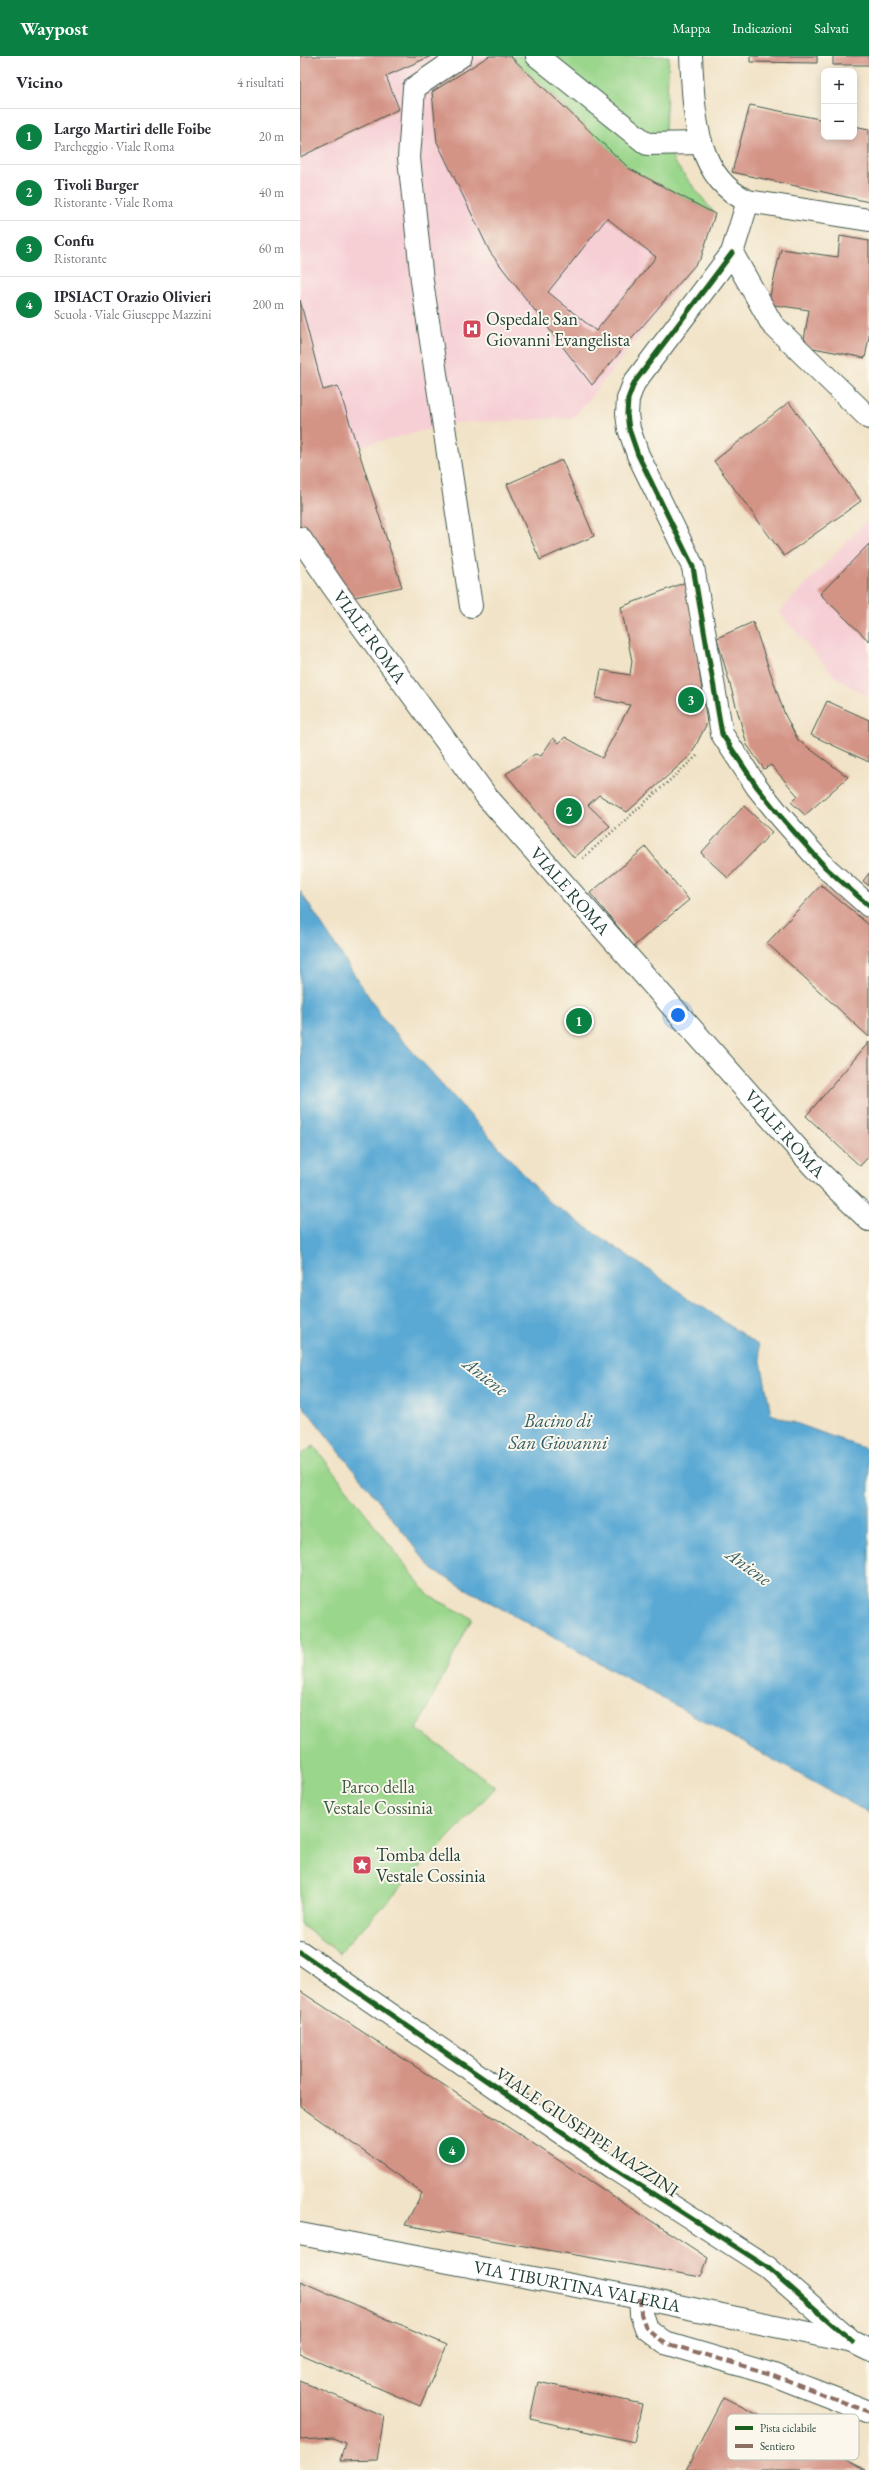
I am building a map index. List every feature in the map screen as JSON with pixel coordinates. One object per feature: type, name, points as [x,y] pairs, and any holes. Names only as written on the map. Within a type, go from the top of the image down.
[{"type":"street","points":[[461,56],[414,88],[408,158],[422,281],[471,606]]},
{"type":"street","points":[[537,56],[647,144],[701,143]]},
{"type":"street","points":[[691,56],[696,111],[701,143],[720,180],[729,191],[748,201],[869,220]]},
{"type":"street","points":[[748,201],[732,253],[634,383],[628,399],[627,414],[638,455],[693,567],[722,734],[757,787],[781,817],[826,868],[869,906]]},
{"type":"street","points":[[732,253],[772,324],[869,418]]},
{"type":"street","name":"VIALE ROMA","points":[[300,538],[446,743],[487,797],[813,1166],[869,1220]]},
{"type":"street","name":"VIALE GIUSEPPE MAZZINI","points":[[300,1952],[613,2168],[767,2267],[861,2346]]},
{"type":"street","name":"VIA TIBURTINA VALERIA","points":[[300,2234],[640,2298],[861,2346]]},
{"type":"street","points":[[640,2298],[641,2314],[646,2328],[665,2344],[771,2374],[869,2412]]},
{"type":"path","points":[[559,879],[722,734]]},
{"type":"shaded area","name":"Ospedale San Giovanni Evangelista","points":[[300,56],[669,56],[665,131],[674,162],[715,214],[701,258],[574,418],[454,423],[357,447],[402,587],[350,598],[300,526]]},
{"type":"shaded area","points":[[869,518],[869,697],[836,678],[779,612]]},
{"type":"green space","points":[[510,56],[669,56],[665,131],[674,162],[715,214],[630,169]]},
{"type":"green space","name":"Parco della Vestale Cossinia","points":[[314,1446],[429,1596],[472,1618],[417,1729],[496,1787],[339,1953],[300,1924],[300,1455]]},
{"type":"water","name":"Bacino di San Giovanni","points":[[300,891],[384,1020],[548,1201],[758,1345],[771,1414],[869,1450],[869,1813],[434,1571],[300,1402]]},
{"type":"building","points":[[300,56],[431,56],[386,76],[399,109],[300,157]]},
{"type":"building","points":[[489,56],[510,56],[630,169],[715,214],[701,258],[592,385],[490,252],[437,142],[432,92]],"holes":[[[607,218],[656,257],[596,331],[548,292]]]},
{"type":"building","points":[[750,56],[817,56],[817,63],[750,62]]},
{"type":"building","points":[[833,56],[869,56],[869,65],[833,65]]},
{"type":"building","points":[[750,105],[821,119],[821,140],[857,140],[857,127],[869,129],[869,202],[732,172]]},
{"type":"building","points":[[840,236],[869,241],[869,337],[865,358],[803,346],[809,310],[768,304],[781,249],[838,257]]},
{"type":"building","points":[[300,300],[323,390],[338,386],[402,587],[350,598],[300,526]]},
{"type":"building","points":[[789,402],[861,501],[784,556],[714,461]]},
{"type":"building","points":[[562,460],[594,536],[540,560],[507,484]]},
{"type":"building","points":[[869,544],[869,641],[820,594]]},
{"type":"building","points":[[686,582],[707,723],[691,755],[627,812],[599,795],[588,805],[610,826],[574,858],[506,774],[535,754],[541,756],[553,738],[559,743],[565,737],[602,758],[630,705],[596,698],[601,670],[630,675],[632,661],[621,607]]},
{"type":"building","points":[[753,622],[785,715],[798,740],[848,777],[805,815],[791,802],[798,796],[771,765],[764,769],[747,745],[717,638]]},
{"type":"building","points":[[827,701],[869,720],[869,762],[811,735]]},
{"type":"building","points":[[744,806],[772,832],[728,878],[701,853]]},
{"type":"building","points":[[646,847],[689,900],[634,946],[590,893]]},
{"type":"building","points":[[869,873],[869,886],[863,881]]},
{"type":"building","points":[[821,885],[869,925],[869,1037],[767,943]]},
{"type":"building","points":[[869,1042],[869,1156],[860,1166],[806,1116]]},
{"type":"building","points":[[300,1991],[708,2258],[701,2277],[405,2225],[422,2193],[300,2106]]},
{"type":"building","points":[[300,2281],[447,2345],[420,2406],[300,2354]]},
{"type":"building","points":[[300,2381],[384,2416],[377,2460],[340,2461],[345,2443],[333,2438],[300,2440]]},
{"type":"building","points":[[538,2382],[642,2404],[634,2442],[530,2419]]},
{"type":"building","points":[[723,2397],[756,2414],[727,2414],[727,2460],[846,2460],[866,2470],[686,2470]]},
{"type":"marked path","points":[[640,2298],[641,2314],[646,2328],[665,2343],[771,2374],[869,2412]]},
{"type":"cycle path","points":[[732,253],[634,383],[628,399],[627,414],[629,429],[638,455],[693,567],[722,734],[757,787],[781,817],[826,868],[869,906]]},
{"type":"cycle path","points":[[300,1952],[613,2168],[767,2267],[853,2342]]},
{"type":"place","name":"Ospedale San Giovanni Evangelista","points":[[472,329]]},
{"type":"place","name":"Confu","points":[[691,700]]},
{"type":"place","name":"Tivoli Burger","points":[[569,811]]},
{"type":"place","name":"Largo Martiri delle Foibe","points":[[579,1021]]},
{"type":"place","name":"Tomba della Vestale Cossinia","points":[[362,1865]]},
{"type":"place","name":"IPSIACT Orazio Olivieri","points":[[452,2150]]},
{"type":"water label","name":"Aniene","points":[[486,1376]]},
{"type":"water label","name":"Aniene","points":[[749,1566]]}]
